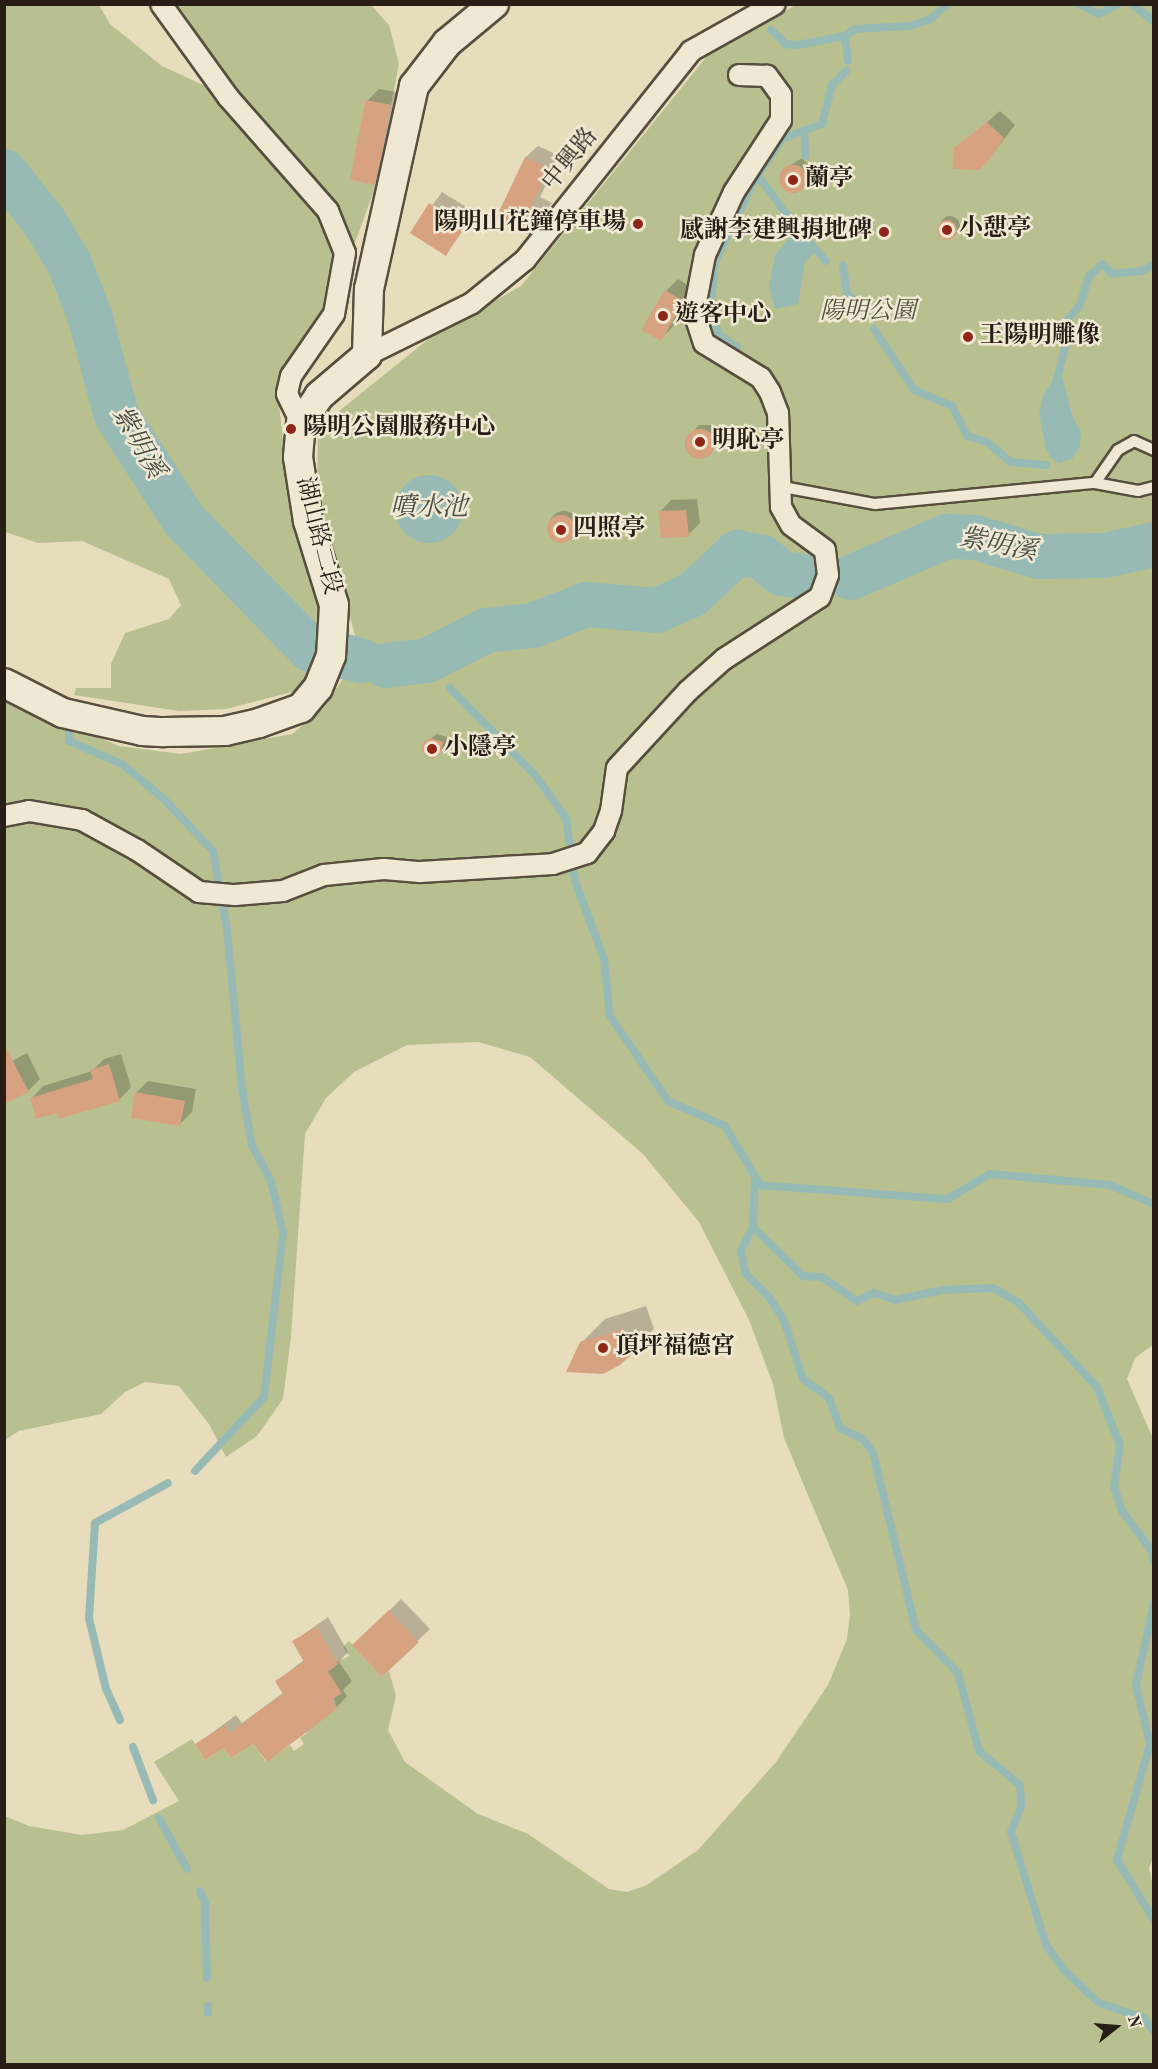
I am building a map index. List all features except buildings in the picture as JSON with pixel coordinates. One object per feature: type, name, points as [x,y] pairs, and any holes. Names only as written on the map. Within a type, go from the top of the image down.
[{"type":"street","points":[[161,4],[228,97],[328,211],[345,253],[334,315],[291,376],[287,394],[301,423]]},
{"type":"street","points":[[367,355],[369,289],[414,86],[447,42],[494,4]]},
{"type":"street","name":"中興路","points":[[367,355],[472,303],[525,260],[691,51],[776,4]]},
{"type":"street","points":[[4,816],[29,811],[82,820],[137,850],[199,892],[235,895],[283,891],[324,875],[384,869],[420,872],[553,864],[586,853],[603,831],[611,811],[617,768],[688,691],[724,659],[820,597],[828,575],[825,550],[791,525],[781,507],[783,487],[777,413],[770,392],[761,378],[704,342],[694,312],[705,255],[734,192],[781,120],[781,95],[767,76],[739,75]]},
{"type":"street","name":"湖山路二段","points":[[4,684],[63,713],[142,731],[225,731],[301,708],[327,674],[334,605],[308,521],[298,457],[301,423],[319,396],[367,355]]},
{"type":"lane","points":[[1095,483],[1118,450],[1134,441],[1154,450]]},
{"type":"lane","points":[[783,487],[875,504],[1095,483],[1138,490],[1154,487]]},
{"type":"green space","points":[[4,5],[99,5],[110,24],[162,66],[203,85],[222,70],[178,5],[371,5],[389,25],[399,64],[391,105],[365,100],[351,180],[376,185],[356,240],[332,286],[327,312],[297,356],[279,404],[286,468],[321,596],[323,642],[304,685],[292,692],[226,709],[179,711],[74,695],[76,688],[111,688],[111,664],[125,633],[169,619],[181,605],[169,579],[82,541],[38,543],[5,532]]},
{"type":"green space","name":"陽明公園","points":[[796,5],[1153,5],[1154,1344],[1135,1358],[1127,1379],[1154,1441],[1154,1855],[1149,1868],[1154,1891],[1153,2064],[5,2064],[5,1816],[29,1826],[82,1835],[123,1830],[179,1801],[154,1762],[192,1739],[205,1760],[224,1748],[231,1758],[241,1752],[240,1726],[266,1762],[290,1745],[294,1751],[304,1744],[300,1738],[307,1733],[306,1729],[337,1709],[325,1668],[349,1656],[343,1647],[349,1641],[382,1677],[389,1671],[396,1696],[388,1730],[405,1762],[478,1814],[528,1834],[609,1889],[627,1892],[647,1885],[698,1850],[776,1762],[828,1685],[847,1639],[850,1615],[848,1590],[784,1438],[773,1384],[749,1320],[699,1222],[643,1154],[530,1057],[478,1042],[407,1045],[354,1072],[326,1098],[305,1134],[291,1337],[283,1399],[257,1436],[226,1457],[209,1424],[179,1386],[145,1382],[125,1392],[101,1414],[19,1431],[5,1440],[5,697],[119,746],[181,754],[292,734],[324,708],[347,672],[357,642],[317,500],[318,428],[431,337],[521,286],[708,55]]},
{"type":"water","points":[[797,229],[815,252],[805,262],[798,304],[775,309],[769,286],[775,255]]},
{"type":"water","points":[[1062,376],[1072,415],[1081,433],[1080,447],[1072,459],[1059,463],[1050,457],[1046,448],[1039,414],[1043,395],[1056,377]]},
{"type":"water","name":"噴水池","points":[[422,475],[436,475],[448,480],[458,490],[463,509],[458,528],[448,538],[436,543],[422,543],[410,538],[400,528],[395,516],[395,502],[400,490],[410,480]]},
{"type":"waterway","points":[[771,30],[786,44],[798,45],[845,36],[855,29],[909,26],[929,20],[948,4]]},
{"type":"waterway","points":[[1079,4],[1099,14],[1119,4]]},
{"type":"waterway","points":[[1132,4],[1154,21]]},
{"type":"waterway","points":[[845,36],[848,61]]},
{"type":"waterway","points":[[788,216],[762,181],[755,179],[782,139],[822,124],[832,85],[846,71]]},
{"type":"waterway","points":[[804,130],[806,156]]},
{"type":"waterway","name":"紫明溪","points":[[4,171],[43,220],[69,263],[90,318],[116,415],[184,520],[310,649]]},
{"type":"waterway","points":[[737,347],[718,334],[711,306],[715,262],[755,179]]},
{"type":"waterway","points":[[797,229],[826,261]]},
{"type":"waterway","points":[[1055,386],[1065,347],[1061,327],[1080,305],[1089,276],[1103,264],[1112,274],[1142,271],[1154,264]]},
{"type":"waterway","points":[[843,265],[847,294],[867,312]]},
{"type":"waterway","points":[[874,329],[914,390],[952,406],[967,436],[987,442],[1011,462],[1046,465]]},
{"type":"waterway","name":"紫明溪","points":[[850,577],[946,536],[975,537],[1038,556],[1104,555],[1154,544]]},
{"type":"waterway","name":"紫明溪","points":[[385,665],[427,660],[486,630],[532,625],[586,604],[656,610],[692,594],[737,552],[762,557],[781,573],[806,576]]},
{"type":"waterway","name":"紫明溪","points":[[344,656],[361,660]]},
{"type":"waterway","name":"紫明溪","points":[[427,660],[431,665]]},
{"type":"waterway","points":[[450,688],[535,775],[566,818],[575,881],[604,959],[610,1016],[668,1101],[725,1126],[760,1185],[948,1199],[990,1174],[1110,1185],[1154,1204]]},
{"type":"waterway","points":[[69,727],[69,741],[122,764],[163,798],[213,851],[227,929],[242,1089],[252,1145],[271,1181],[283,1233],[264,1397],[195,1471]]},
{"type":"waterway","points":[[755,1177],[753,1227],[741,1251],[746,1274],[769,1297],[784,1320],[803,1379],[829,1398],[840,1428],[863,1439],[873,1453],[916,1630],[958,1673],[979,1751],[1020,1785],[1021,1807],[1011,1832],[1046,1945],[1064,1970],[1099,2003],[1144,2018],[1154,2032]]},
{"type":"waterway","points":[[753,1227],[803,1276],[822,1277],[857,1301],[874,1293],[895,1300],[943,1290],[994,1288],[1019,1303],[1097,1387],[1120,1445],[1114,1486],[1122,1511],[1152,1551],[1154,1562]]},
{"type":"waterway","points":[[120,1720],[106,1689],[89,1618],[95,1523],[168,1483]]},
{"type":"waterway","points":[[1154,1603],[1136,1685],[1150,1744],[1117,1860],[1154,1920]]},
{"type":"waterway","points":[[133,1747],[153,1800]]},
{"type":"waterway","points":[[159,1818],[187,1869]]},
{"type":"waterway","points":[[200,1891],[205,1902],[207,1978]]},
{"type":"waterway","points":[[208,2006],[208,2013]]},
{"type":"place","name":"蘭亭","points":[[793,180]]},
{"type":"place","name":"陽明山花鐘停車場","points":[[638,224]]},
{"type":"place","name":"小憇亭","points":[[947,230]]},
{"type":"place","name":"感謝李建興捐地碑","points":[[884,232]]},
{"type":"place","name":"遊客中心","points":[[663,316]]},
{"type":"place","name":"王陽明雕像","points":[[968,337]]},
{"type":"place","name":"陽明公園服務中心","points":[[291,429]]},
{"type":"place","name":"明恥亭","points":[[700,442]]},
{"type":"place","name":"四照亭","points":[[561,530]]},
{"type":"place","name":"小隱亭","points":[[432,749]]},
{"type":"place","name":"頂坪福德宮","points":[[603,1348]]}]
